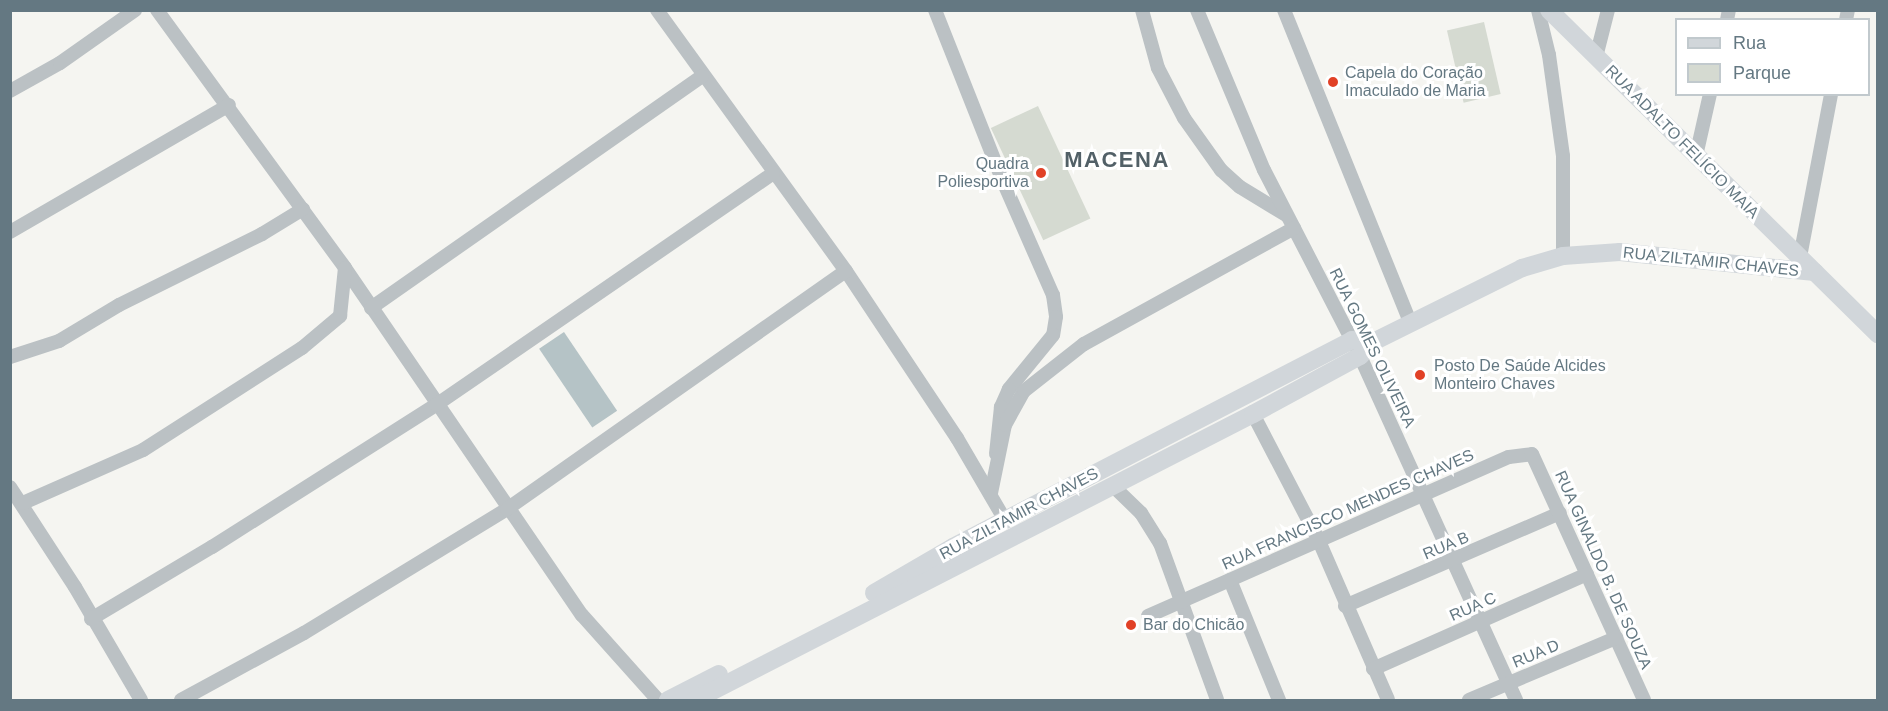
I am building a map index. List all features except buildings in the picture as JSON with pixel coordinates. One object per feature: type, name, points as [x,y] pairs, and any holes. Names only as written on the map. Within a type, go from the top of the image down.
[{"type":"street","points":[[10,91],[60,63],[135,10]]},
{"type":"street","points":[[157,10],[229,105],[345,268],[507,509],[594,632],[658,700]]},
{"type":"street","points":[[657,10],[702,76],[846,271],[991,493],[1005,520]]},
{"type":"street","points":[[935,10],[1055,306],[1053,335],[1009,389],[1001,407],[991,493]]},
{"type":"street","points":[[996,454],[1009,416],[1024,391],[1076,351],[1291,222],[1240,187],[1221,170],[1196,135],[1158,68],[1142,10]]},
{"type":"street","name":"RUA GOMES OLIVEIRA","points":[[1197,10],[1264,170],[1356,348],[1516,700]]},
{"type":"street","points":[[1284,10],[1411,324]]},
{"type":"street","points":[[1538,10],[1549,55],[1563,156],[1563,256]]},
{"type":"street","name":"RUA ADALTO FELÍCIO MAIA","points":[[1549,10],[1878,334]]},
{"type":"street","points":[[1596,57],[1608,10]]},
{"type":"street","points":[[371,308],[702,76]]},
{"type":"street","points":[[1696,156],[1710,96]]},
{"type":"street","points":[[1800,257],[1831,96]]},
{"type":"street","points":[[10,232],[229,105]]},
{"type":"street","points":[[91,619],[212,548],[436,405],[773,173]]},
{"type":"street","points":[[10,357],[59,340],[303,209]]},
{"type":"street","name":"RUA ZILTAMIR CHAVES","points":[[695,700],[728,676],[953,547],[1522,268],[1563,256],[1620,252],[1815,272]]},
{"type":"street","points":[[23,503],[143,450],[302,348],[340,316],[345,268]]},
{"type":"street","points":[[181,700],[304,633],[507,509],[846,271]]},
{"type":"street","name":"RUA ZILTAMIR CHAVES","points":[[668,700],[728,676],[963,563],[1253,414],[1356,348]]},
{"type":"street","points":[[1253,414],[1318,541],[1388,700]]},
{"type":"street","name":"RUA FRANCISCO MENDES CHAVES","points":[[1148,616],[1520,453],[1532,454]]},
{"type":"street","name":"RUA GINALDO B. DE SOUZA","points":[[1532,454],[1642,700]]},
{"type":"street","points":[[1113,486],[1141,513],[1160,543],[1179,604],[1217,700]]},
{"type":"street","points":[[10,487],[23,503],[141,700]]},
{"type":"street","name":"RUA B","points":[[1345,606],[1560,513]]},
{"type":"street","points":[[953,547],[963,563]]},
{"type":"street","name":"RUA C","points":[[1373,669],[1587,574]]},
{"type":"street","points":[[1230,580],[1279,700]]},
{"type":"street","name":"RUA D","points":[[1469,700],[1616,638]]},
{"type":"green space","points":[[1484,22],[1501,94],[1464,103],[1447,31]]},
{"type":"green space","name":"Quadra Poliesportiva","points":[[1038,106],[1090,218],[1043,240],[991,128]]},
{"type":"shaded area","points":[[564,332],[617,411],[592,428],[539,349]]},
{"type":"place","name":"Capela do Coração Imaculado de Maria","points":[[1333,82]]},
{"type":"place","name":"Quadra Poliesportiva","points":[[1041,173]]},
{"type":"place","name":"Posto De Saúde Alcides Monteiro Chaves","points":[[1420,375]]},
{"type":"place","name":"Bar do Chicão","points":[[1131,625]]},
{"type":"district","name":"MACENA","points":[[1117,160]]}]
